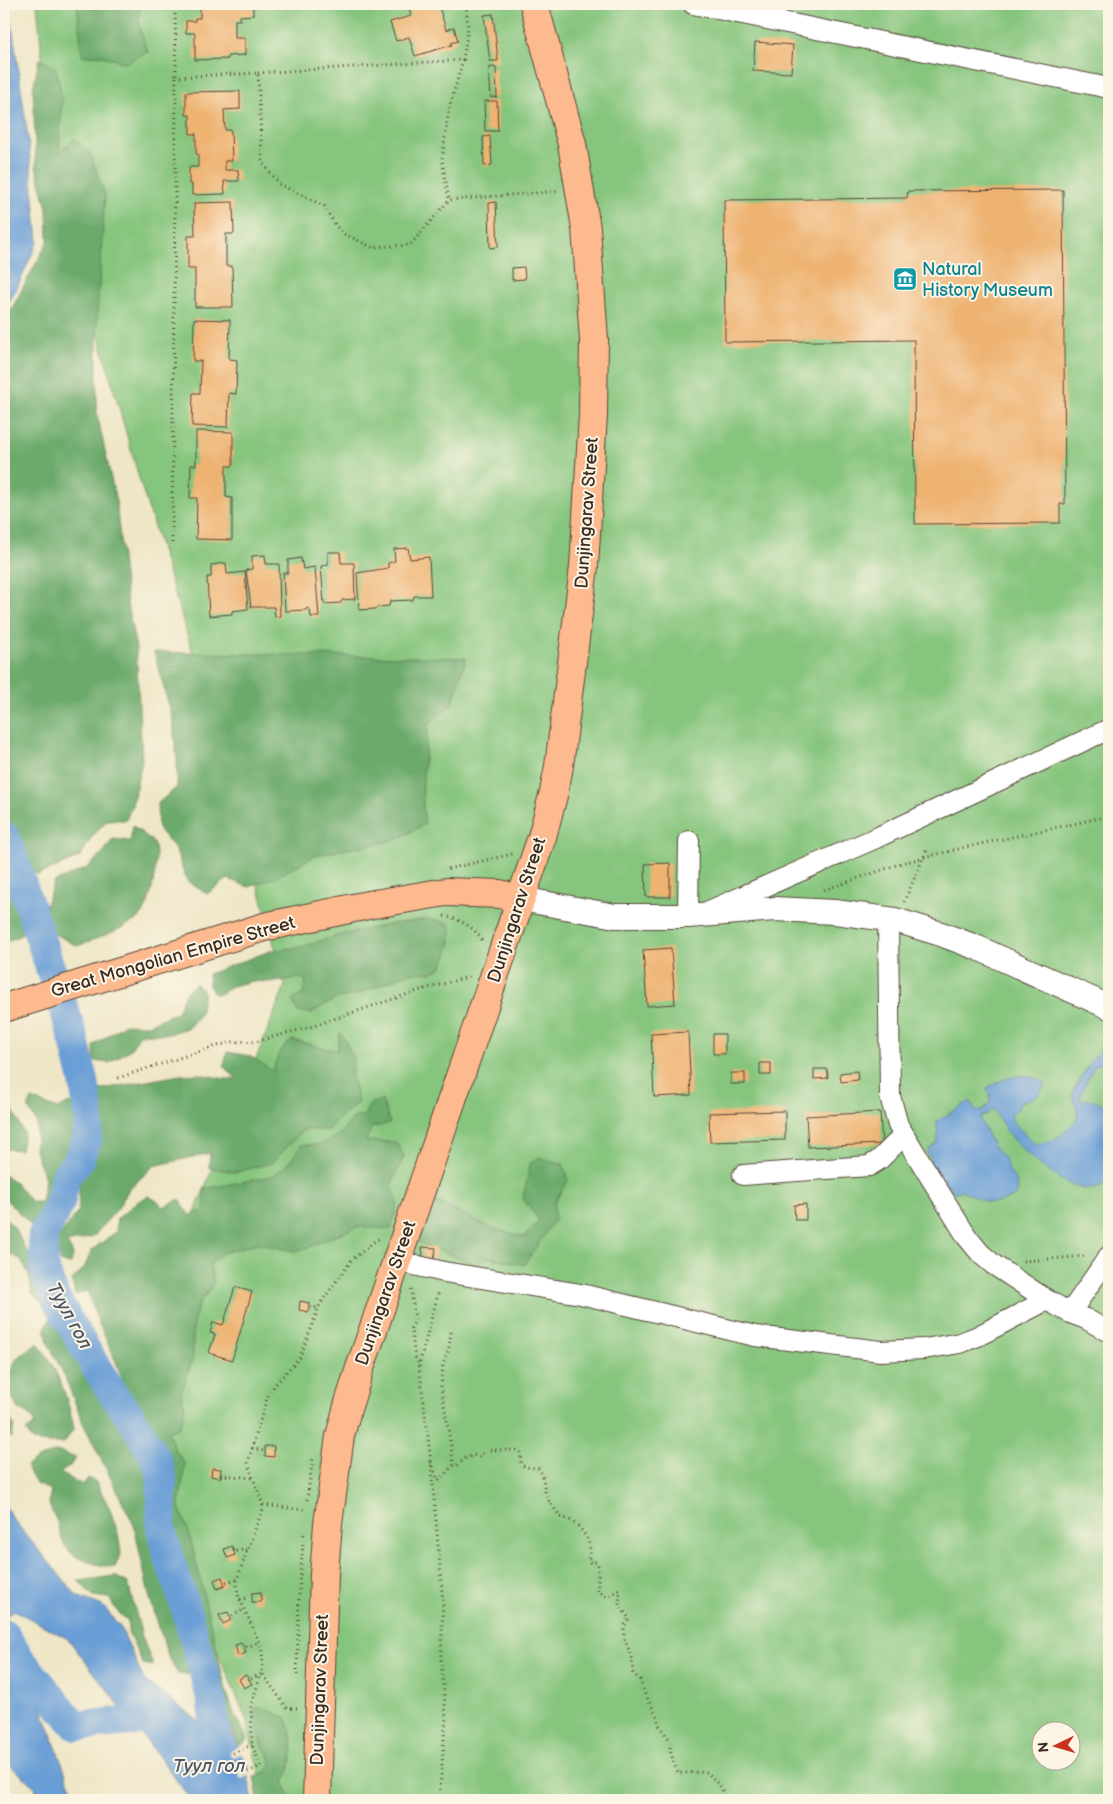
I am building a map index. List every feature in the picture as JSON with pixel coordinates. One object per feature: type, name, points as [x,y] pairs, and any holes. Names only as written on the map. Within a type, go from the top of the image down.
[{"type":"main road","name":"Dunjingarav Street","points":[[317,1800],[324,1574],[335,1466],[348,1406],[402,1255],[493,961],[521,899],[542,837],[559,766],[584,567],[592,450],[595,365],[586,228],[572,144],[534,4]]},
{"type":"main road","name":"Great Mongolian Empire Street","points":[[4,1008],[264,927],[385,902],[446,892],[500,894],[521,899]]},
{"type":"street","points":[[693,4],[1109,88]]},
{"type":"street","points":[[694,915],[867,842],[1109,729]]},
{"type":"street","points":[[689,841],[694,915]]},
{"type":"street","points":[[521,899],[614,916],[694,915],[774,909],[835,912],[892,920],[941,934],[978,948],[1105,1005]]},
{"type":"street","points":[[892,920],[890,1096],[895,1117],[904,1135],[974,1246],[994,1264],[1047,1300],[1070,1313],[1086,1318],[1109,1332]]},
{"type":"street","points":[[743,1175],[861,1168],[879,1160],[904,1135]]},
{"type":"street","points":[[402,1255],[444,1272],[581,1294],[755,1336],[784,1341],[881,1351],[924,1349],[960,1342],[978,1336],[1047,1300]]},
{"type":"street","points":[[1070,1313],[1100,1256]]},
{"type":"path","points":[[172,543],[175,4]]},
{"type":"path","points":[[449,200],[442,160],[449,109],[463,60],[468,28],[466,4]]},
{"type":"path","points":[[176,77],[463,60]]},
{"type":"path","points":[[258,73],[262,162],[279,184],[324,206],[336,226],[344,234],[372,247],[410,245],[449,200],[580,190]]},
{"type":"path","points":[[818,892],[924,857],[1109,816]]},
{"type":"path","points":[[892,920],[928,847]]},
{"type":"path","points":[[118,1078],[213,1047],[233,1042],[258,1041],[310,1027],[417,991],[480,974],[493,961],[479,935],[466,923],[447,916],[438,915]]},
{"type":"path","points":[[243,1774],[261,1766],[252,1745],[250,1706],[262,1674],[263,1651],[237,1589],[237,1579],[263,1506],[248,1462],[267,1398],[277,1382],[300,1356],[318,1308],[349,1264],[376,1240],[388,1237],[402,1255],[415,1321],[411,1328],[415,1357],[419,1365],[431,1462],[443,1603],[441,1660],[446,1716],[439,1800]]},
{"type":"path","points":[[994,1264],[1100,1256]]},
{"type":"path","points":[[419,1365],[444,1272]]},
{"type":"path","points":[[310,1307],[318,1308]]},
{"type":"path","points":[[451,1332],[441,1386],[454,1465]]},
{"type":"path","points":[[252,1448],[263,1451]]},
{"type":"path","points":[[431,1462],[438,1480],[447,1475],[449,1469],[454,1465],[456,1466],[473,1454],[480,1457],[485,1450],[516,1450],[520,1452],[521,1464],[525,1467],[538,1468],[545,1482],[545,1493],[557,1512],[561,1518],[575,1523],[581,1529],[588,1543],[590,1548],[588,1560],[598,1564],[598,1591],[608,1597],[618,1590],[620,1591],[619,1605],[628,1618],[624,1627],[624,1637],[632,1658],[633,1673],[640,1680],[657,1716],[659,1725],[669,1739],[671,1754],[678,1773],[707,1772],[721,1787],[726,1800]]},
{"type":"path","points":[[222,1475],[253,1478]]},
{"type":"path","points":[[263,1506],[306,1510]]},
{"type":"path","points":[[236,1551],[248,1549]]},
{"type":"path","points":[[226,1582],[237,1579]]},
{"type":"path","points":[[240,1599],[249,1598]]},
{"type":"path","points":[[232,1616],[245,1609]]},
{"type":"path","points":[[246,1647],[260,1642]]},
{"type":"path","points":[[251,1679],[262,1674]]},
{"type":"path","points":[[262,1674],[286,1707],[297,1709]]},
{"type":"path","points":[[233,1753],[252,1745]]},
{"type":"green space","points":[[37,4],[1109,4],[1109,1800],[266,1800],[245,1716],[207,1626],[176,1526],[152,1320],[285,986],[220,741],[139,478],[54,179]]},
{"type":"green space","points":[[77,4],[144,4],[140,7],[139,26],[148,52],[125,63],[100,55],[82,56]]},
{"type":"green space","points":[[39,59],[56,68],[62,98],[59,153],[75,138],[90,153],[105,195],[97,314],[97,414],[116,501],[127,604],[136,648],[142,761],[132,805],[126,820],[107,820],[92,837],[80,857],[38,875],[29,870],[4,806],[4,323],[48,241],[47,208],[36,167],[33,89]]},
{"type":"green space","points":[[154,652],[466,658],[452,705],[429,723],[423,773],[425,824],[396,840],[316,855],[278,876],[249,887],[228,879],[207,894],[187,881],[175,848],[158,829],[157,804],[177,787],[177,760],[172,717]]},
{"type":"green space","points":[[133,826],[154,844],[156,850],[155,869],[149,901],[142,915],[122,928],[77,946],[53,933],[46,916],[45,907],[54,882],[87,868],[113,839],[130,841]]},
{"type":"green space","points":[[8,866],[17,876],[25,921],[21,935],[4,943],[4,875]]},
{"type":"green space","points":[[427,919],[449,923],[451,928],[450,946],[440,969],[431,972],[409,973],[359,994],[337,998],[312,1013],[298,1012],[292,1000],[303,994],[306,981],[300,978],[268,982],[253,981],[232,986],[220,994],[214,994],[209,985],[208,974],[270,951],[301,947],[340,935],[391,924]]},
{"type":"green space","points":[[195,984],[204,991],[200,1014],[189,1027],[170,1034],[140,1034],[131,1049],[109,1063],[94,1061],[94,1045],[125,1024],[148,1025],[177,1012],[185,993]]},
{"type":"green space","points":[[340,1032],[353,1056],[352,1077],[358,1102],[336,1120],[329,1130],[303,1130],[272,1163],[236,1172],[209,1168],[210,1153],[154,1166],[129,1189],[118,1208],[93,1237],[67,1243],[73,1254],[71,1264],[61,1263],[55,1241],[78,1212],[80,1179],[98,1128],[98,1090],[180,1075],[199,1074],[225,1079],[237,1079],[224,1067],[227,1052],[250,1056],[273,1071],[279,1052],[292,1040],[337,1051]]},
{"type":"green space","points":[[32,1099],[58,1109],[69,1103],[76,1107],[78,1130],[43,1218],[35,1229],[4,1198],[4,1174],[16,1183],[31,1202],[41,1202],[45,1179],[35,1150],[37,1123],[28,1108]]},
{"type":"green space","points":[[382,1100],[390,1123],[371,1128],[366,1141],[396,1142],[404,1156],[391,1185],[398,1202],[391,1229],[357,1227],[297,1252],[257,1243],[223,1253],[210,1264],[214,1283],[199,1304],[193,1323],[193,1357],[181,1394],[185,1407],[180,1427],[168,1432],[175,1450],[185,1464],[179,1507],[189,1532],[227,1694],[247,1739],[243,1744],[239,1745],[211,1681],[170,1528],[169,1519],[171,1511],[168,1499],[170,1488],[165,1466],[130,1401],[87,1291],[75,1295],[72,1280],[84,1268],[92,1250],[116,1232],[117,1219],[137,1202],[148,1196],[159,1202],[163,1207],[180,1199],[189,1215],[204,1210],[205,1189],[272,1176],[289,1163],[301,1145],[322,1144],[340,1134],[353,1118],[364,1115],[371,1103]]},
{"type":"green space","points":[[4,1102],[11,1106],[24,1133],[21,1150],[4,1149]]},
{"type":"green space","points":[[539,1157],[563,1164],[568,1181],[554,1203],[555,1219],[524,1265],[488,1257],[476,1264],[417,1242],[431,1199],[491,1228],[525,1237],[539,1220],[523,1199],[530,1164]]},
{"type":"green space","points":[[4,1216],[14,1227],[45,1288],[42,1302],[32,1294],[29,1275],[21,1259],[4,1252]]},
{"type":"green space","points":[[51,1318],[74,1350],[107,1407],[134,1436],[149,1461],[155,1491],[149,1513],[155,1553],[174,1605],[179,1639],[188,1661],[188,1675],[178,1674],[169,1659],[149,1595],[134,1525],[83,1423],[65,1377],[48,1343],[45,1328]]},
{"type":"green space","points":[[38,1343],[51,1362],[65,1394],[72,1417],[74,1428],[64,1443],[33,1441],[26,1431],[34,1425],[34,1419],[19,1409],[9,1393],[7,1378],[17,1358]]},
{"type":"green space","points":[[4,1410],[14,1425],[12,1438],[4,1431]]},
{"type":"green space","points":[[57,1451],[76,1458],[69,1467],[60,1473],[83,1485],[88,1478],[96,1482],[109,1507],[118,1533],[121,1554],[115,1567],[94,1564],[79,1558],[68,1550],[63,1542],[50,1507],[51,1490],[36,1484],[26,1466]]},
{"type":"green space","points":[[115,1576],[128,1583],[142,1636],[153,1666],[143,1664],[128,1632],[128,1621],[117,1611],[109,1598],[93,1596],[78,1581]]},
{"type":"green space","points":[[256,1707],[286,1717],[291,1733],[292,1758],[284,1782],[291,1800],[258,1800],[254,1776],[266,1773],[271,1765],[269,1755],[263,1747],[254,1716]]},
{"type":"water","points":[[4,4],[9,4],[28,137],[38,241],[16,290],[4,308]]},
{"type":"water","points":[[1109,1022],[1109,1049],[1102,1064],[1095,1065],[1080,1095],[1080,1099],[1092,1100],[1109,1107],[1109,1183],[1099,1188],[1087,1189],[1071,1185],[1062,1180],[1034,1160],[1018,1145],[993,1109],[981,1117],[981,1121],[993,1146],[1006,1161],[1008,1169],[1016,1181],[1018,1192],[1016,1195],[1007,1200],[993,1203],[981,1200],[961,1190],[954,1193],[947,1184],[925,1195],[911,1172],[931,1160],[927,1154],[928,1150],[937,1143],[938,1132],[936,1122],[968,1102],[971,1102],[976,1111],[983,1111],[990,1104],[990,1094],[986,1089],[1000,1081],[1014,1076],[1029,1076],[1045,1082],[1039,1094],[1020,1103],[1018,1109],[1010,1115],[1012,1121],[1035,1144],[1051,1141],[1060,1136],[1077,1119],[1078,1113],[1073,1096],[1074,1089],[1091,1061],[1100,1052]]},
{"type":"water","name":"Туул гол","points":[[4,1504],[13,1519],[77,1596],[103,1606],[121,1628],[144,1680],[209,1729],[208,1713],[218,1703],[248,1767],[253,1800],[191,1800],[68,1639],[14,1610],[4,1618]]},
{"type":"water","points":[[4,1645],[39,1700],[69,1783],[78,1800],[39,1800],[35,1787],[4,1760]]},
{"type":"pier","points":[[240,1746],[244,1753],[232,1757],[229,1752]]},
{"type":"pier","points":[[245,1756],[251,1767],[250,1775],[241,1779],[238,1772],[250,1767]]},
{"type":"building","points":[[200,4],[253,4],[253,15],[240,16],[240,20],[235,20],[235,38],[245,38],[245,55],[228,56],[228,59],[195,60],[195,33],[186,33],[186,21],[195,21],[195,18],[200,18]]},
{"type":"building","points":[[408,4],[446,4],[439,6],[446,30],[454,27],[458,41],[451,43],[452,45],[415,56],[409,37],[396,41],[390,22],[411,16]]},
{"type":"building","points":[[493,14],[498,61],[490,61],[484,15]]},
{"type":"building","points":[[755,42],[793,45],[791,73],[753,71]]},
{"type":"building","points":[[496,67],[497,97],[491,98],[489,68]]},
{"type":"building","points":[[240,91],[240,109],[224,110],[225,130],[231,130],[232,161],[225,161],[225,170],[238,170],[239,181],[224,181],[225,194],[192,195],[192,184],[189,184],[189,167],[198,167],[198,154],[196,154],[196,134],[190,134],[190,115],[186,115],[186,92]]},
{"type":"building","points":[[484,101],[497,101],[498,131],[485,131]]},
{"type":"building","points":[[490,136],[492,165],[484,166],[483,137]]},
{"type":"building","points":[[1063,190],[1065,504],[1060,504],[1060,523],[915,524],[914,340],[725,342],[724,200],[907,198],[908,191]]},
{"type":"building","points":[[233,202],[234,234],[226,234],[226,266],[232,266],[233,307],[195,307],[195,269],[188,269],[188,236],[195,236],[194,203]]},
{"type":"building","points":[[496,202],[498,247],[490,248],[489,203]]},
{"type":"building","points":[[524,267],[525,279],[512,280],[512,268]]},
{"type":"building","points":[[194,319],[230,320],[229,359],[237,360],[236,394],[229,393],[228,427],[192,426],[193,393],[200,393],[201,361],[193,361]]},
{"type":"building","points":[[196,431],[233,432],[233,466],[226,466],[226,497],[232,498],[232,540],[196,539],[197,498],[190,498],[191,465],[196,465]]},
{"type":"building","points":[[408,548],[410,559],[429,557],[431,596],[414,596],[413,600],[390,601],[389,606],[359,610],[357,573],[388,568],[388,563],[395,561],[394,549]]},
{"type":"building","points":[[328,552],[340,552],[341,563],[354,563],[355,599],[342,600],[341,603],[324,604],[321,566],[328,565]]},
{"type":"building","points":[[265,555],[266,564],[279,564],[280,616],[275,617],[274,607],[251,607],[246,570],[252,569],[252,556]]},
{"type":"building","points":[[301,558],[303,569],[315,567],[319,617],[311,617],[310,610],[307,608],[306,610],[285,611],[283,573],[288,573],[288,560]]},
{"type":"building","points":[[226,563],[227,574],[245,572],[248,609],[232,611],[232,614],[209,616],[207,577],[211,577],[211,565]]},
{"type":"building","points":[[670,863],[670,897],[646,897],[645,864]]},
{"type":"building","points":[[671,948],[675,1004],[647,1006],[643,950]]},
{"type":"building","points":[[688,1032],[691,1095],[654,1097],[651,1034]]},
{"type":"building","points":[[713,1034],[725,1034],[725,1054],[713,1054]]},
{"type":"building","points":[[760,1063],[771,1063],[771,1075],[760,1075]]},
{"type":"building","points":[[814,1069],[827,1069],[828,1078],[814,1079]]},
{"type":"building","points":[[857,1071],[858,1080],[841,1082],[840,1073]]},
{"type":"building","points":[[731,1073],[745,1073],[745,1084],[731,1084]]},
{"type":"building","points":[[785,1111],[785,1140],[710,1142],[709,1113]]},
{"type":"building","points":[[880,1112],[882,1144],[808,1147],[806,1116]]},
{"type":"building","points":[[806,1204],[806,1220],[795,1220],[794,1205]]},
{"type":"building","points":[[422,1247],[436,1248],[434,1259],[423,1258]]},
{"type":"building","points":[[235,1287],[252,1292],[232,1360],[209,1353],[215,1334],[210,1333],[213,1322],[223,1325]]},
{"type":"building","points":[[300,1301],[309,1303],[308,1312],[299,1310]]},
{"type":"building","points":[[265,1446],[274,1446],[274,1457],[265,1456]]},
{"type":"building","points":[[212,1468],[221,1469],[220,1478],[211,1476]]},
{"type":"building","points":[[232,1546],[235,1555],[227,1558],[224,1549]]},
{"type":"building","points":[[222,1577],[225,1586],[217,1589],[214,1580]]},
{"type":"building","points":[[261,1592],[261,1602],[252,1602],[252,1593]]},
{"type":"building","points":[[228,1612],[231,1620],[223,1624],[219,1615]]},
{"type":"building","points":[[242,1643],[246,1653],[238,1656],[235,1645]]},
{"type":"building","points":[[246,1675],[252,1684],[244,1688],[239,1679]]},
{"type":"waterway","name":"Туул гол","points":[[4,836],[14,860],[72,1033],[84,1081],[89,1119],[87,1140],[78,1161],[66,1175],[60,1203],[43,1235],[44,1269],[56,1299],[101,1375],[131,1417],[156,1459],[162,1478],[161,1528],[211,1698],[217,1739],[216,1748]]},
{"type":"waterway","name":"Туул гол","points":[[4,1634],[20,1659],[76,1726],[162,1718],[168,1726]]},
{"type":"place","name":"Natural History Museum","points":[[905,279]]}]
